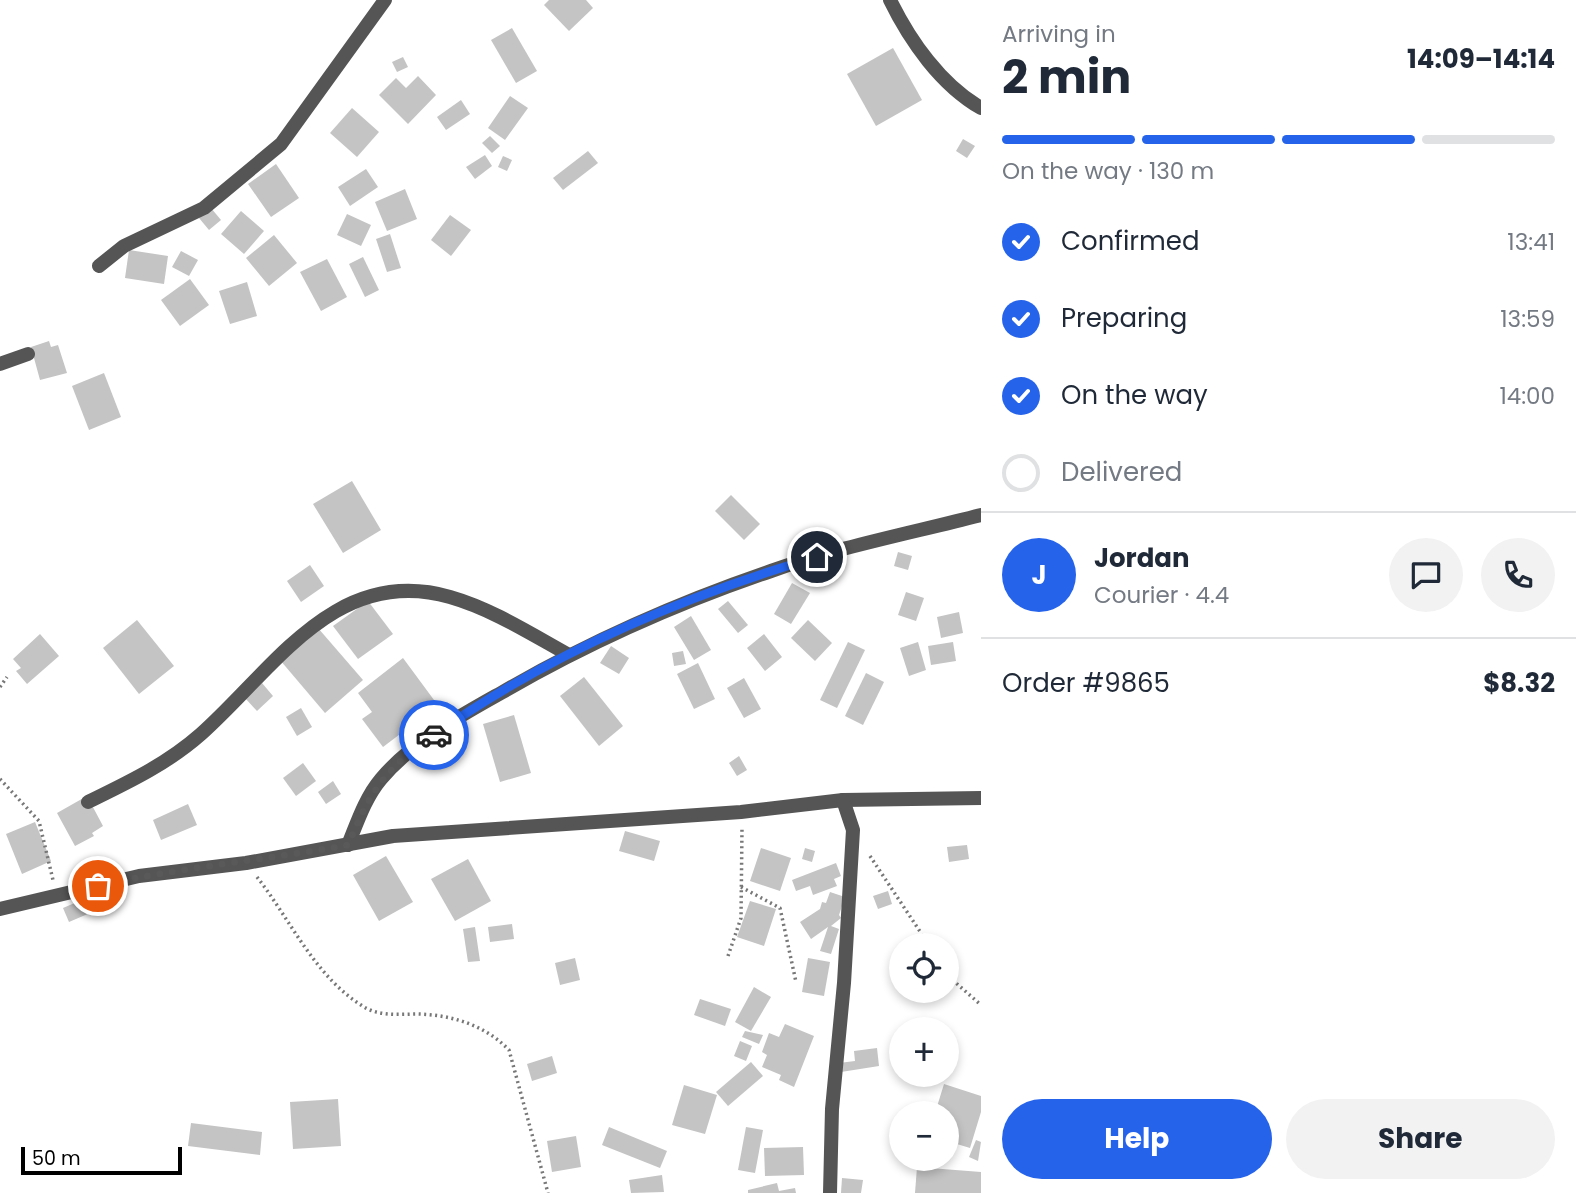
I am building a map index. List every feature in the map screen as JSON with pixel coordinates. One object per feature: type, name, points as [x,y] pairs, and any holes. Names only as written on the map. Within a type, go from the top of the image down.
[{"type":"street","points":[[99,266],[124,246],[204,208],[281,144],[386,0]]},
{"type":"street","points":[[890,0],[927,59],[945,80],[981,108]]},
{"type":"street","points":[[0,365],[28,354]]},
{"type":"street","points":[[348,845],[362,810],[380,780],[402,757],[467,712],[569,655],[637,622],[773,570],[861,544],[981,515]]},
{"type":"street","points":[[88,802],[160,766],[200,734],[311,626],[346,603],[397,590],[449,596],[505,620],[569,655]]},
{"type":"street","points":[[0,909],[139,876],[246,863],[393,836],[563,827],[741,812],[843,800],[981,798]]},
{"type":"street","points":[[830,1193],[832,1109],[844,983],[853,830],[843,800]]},
{"type":"path","points":[[0,687],[7,677]]},
{"type":"path","points":[[0,779],[39,821],[57,896]]},
{"type":"path","points":[[727,956],[741,918],[741,812]]},
{"type":"path","points":[[853,830],[921,933]]},
{"type":"path","points":[[246,863],[328,976],[360,1005],[388,1015],[439,1015],[465,1021],[498,1038],[509,1050],[548,1193]]},
{"type":"path","points":[[741,887],[780,908],[796,982]]},
{"type":"path","points":[[959,986],[981,1005]]},
{"type":"building","points":[[549,0],[586,0],[593,8],[569,31],[544,5]]},
{"type":"building","points":[[512,28],[537,71],[516,83],[491,40]]},
{"type":"building","points":[[893,48],[922,100],[876,126],[847,74]]},
{"type":"building","points":[[403,57],[408,67],[397,72],[392,62]]},
{"type":"building","points":[[418,76],[436,95],[408,124],[379,95],[396,78],[406,88]]},
{"type":"building","points":[[510,96],[528,108],[505,140],[488,128]]},
{"type":"building","points":[[461,100],[470,114],[446,130],[437,117]]},
{"type":"building","points":[[352,108],[379,132],[357,157],[330,133]]},
{"type":"building","points":[[490,136],[500,146],[492,153],[482,143]]},
{"type":"building","points":[[963,139],[975,146],[967,158],[956,151]]},
{"type":"building","points":[[588,151],[598,163],[563,190],[553,178]]},
{"type":"building","points":[[485,155],[492,166],[475,179],[466,167]]},
{"type":"building","points":[[503,156],[512,160],[507,171],[498,167]]},
{"type":"building","points":[[276,164],[299,198],[271,217],[248,184]]},
{"type":"building","points":[[366,169],[378,187],[350,206],[338,187]]},
{"type":"building","points":[[405,189],[417,219],[387,231],[375,202]]},
{"type":"building","points":[[211,208],[221,220],[209,230],[199,218]]},
{"type":"building","points":[[241,211],[264,231],[244,254],[221,234]]},
{"type":"building","points":[[347,214],[371,225],[361,246],[337,235]]},
{"type":"building","points":[[450,215],[471,230],[451,256],[431,240]]},
{"type":"building","points":[[390,234],[401,268],[387,272],[376,239]]},
{"type":"building","points":[[274,235],[297,263],[269,286],[246,258]]},
{"type":"building","points":[[129,250],[168,256],[164,284],[125,278]]},
{"type":"building","points":[[181,251],[198,260],[189,276],[172,267]]},
{"type":"building","points":[[363,257],[379,290],[365,297],[349,264]]},
{"type":"building","points":[[327,259],[347,297],[321,311],[300,272]]},
{"type":"building","points":[[190,279],[209,305],[180,326],[161,300]]},
{"type":"building","points":[[247,282],[257,316],[230,324],[219,291]]},
{"type":"building","points":[[49,341],[51,347],[58,345],[67,373],[40,380],[31,347]]},
{"type":"building","points":[[104,373],[121,417],[89,430],[72,386]]},
{"type":"building","points":[[352,481],[381,530],[343,553],[313,504]]},
{"type":"building","points":[[731,495],[760,524],[744,540],[715,511]]},
{"type":"building","points":[[898,552],[912,556],[908,570],[894,566]]},
{"type":"building","points":[[823,557],[832,559],[828,578],[819,575]]},
{"type":"building","points":[[310,565],[324,586],[301,602],[287,581]]},
{"type":"building","points":[[792,583],[810,593],[791,624],[774,614]]},
{"type":"building","points":[[906,592],[924,598],[916,621],[898,615]]},
{"type":"building","points":[[368,601],[393,634],[358,659],[333,626]]},
{"type":"building","points":[[728,601],[748,625],[738,633],[718,609]]},
{"type":"building","points":[[959,612],[963,633],[941,638],[937,617]]},
{"type":"building","points":[[691,616],[711,650],[694,660],[674,627]]},
{"type":"building","points":[[137,620],[174,666],[139,694],[103,648]]},
{"type":"building","points":[[808,620],[832,643],[815,661],[791,638]]},
{"type":"building","points":[[318,628],[363,680],[325,713],[280,660]]},
{"type":"building","points":[[40,634],[59,656],[27,684],[16,671],[21,668],[13,659]]},
{"type":"building","points":[[764,634],[782,657],[765,671],[747,648]]},
{"type":"building","points":[[848,642],[865,650],[837,708],[820,700]]},
{"type":"building","points":[[918,642],[926,670],[909,676],[900,648]]},
{"type":"building","points":[[953,642],[956,661],[931,665],[928,646]]},
{"type":"building","points":[[611,646],[629,658],[619,674],[600,663]]},
{"type":"building","points":[[683,651],[686,664],[674,666],[672,653]]},
{"type":"building","points":[[403,658],[434,700],[412,717],[416,722],[383,747],[362,719],[372,712],[358,693]]},
{"type":"building","points":[[698,663],[715,699],[694,709],[677,674]]},
{"type":"building","points":[[866,673],[884,682],[863,725],[845,716]]},
{"type":"building","points":[[584,677],[623,726],[599,746],[560,696]]},
{"type":"building","points":[[744,678],[761,709],[744,718],[727,688]]},
{"type":"building","points":[[262,683],[273,696],[257,711],[245,698]]},
{"type":"building","points":[[301,708],[312,727],[297,736],[286,717]]},
{"type":"building","points":[[514,715],[531,773],[500,782],[483,724]]},
{"type":"building","points":[[739,756],[747,770],[737,776],[729,763]]},
{"type":"building","points":[[303,763],[316,781],[296,796],[283,778]]},
{"type":"building","points":[[333,781],[341,794],[326,804],[318,792]]},
{"type":"building","points":[[87,796],[103,826],[92,833],[94,836],[75,846],[57,813]]},
{"type":"building","points":[[188,804],[197,825],[161,840],[153,820]]},
{"type":"building","points":[[35,822],[51,861],[22,874],[6,834]]},
{"type":"building","points":[[625,831],[660,841],[654,861],[619,851]]},
{"type":"building","points":[[967,845],[969,859],[949,862],[947,847]]},
{"type":"building","points":[[761,848],[791,858],[780,891],[750,881]]},
{"type":"building","points":[[805,848],[815,851],[812,862],[802,859]]},
{"type":"building","points":[[386,856],[413,902],[379,921],[353,875]]},
{"type":"building","points":[[468,859],[491,901],[455,921],[431,879]]},
{"type":"building","points":[[836,863],[841,876],[834,879],[837,886],[813,895],[810,886],[796,891],[792,880]]},
{"type":"building","points":[[888,891],[892,904],[878,909],[873,896]]},
{"type":"building","points":[[830,892],[845,897],[839,915],[841,918],[831,926],[839,929],[831,954],[820,951],[828,927],[811,939],[800,922],[820,909],[822,902],[826,903]]},
{"type":"building","points":[[91,896],[97,910],[69,922],[63,908]]},
{"type":"building","points":[[750,901],[776,909],[764,946],[737,937]]},
{"type":"building","points":[[512,924],[514,939],[490,942],[488,927]]},
{"type":"building","points":[[475,927],[480,961],[468,962],[463,929]]},
{"type":"building","points":[[575,958],[580,980],[560,985],[555,963]]},
{"type":"building","points":[[808,958],[830,962],[824,996],[802,992]]},
{"type":"building","points":[[754,987],[771,997],[751,1031],[735,1022]]},
{"type":"building","points":[[700,999],[731,1009],[725,1026],[694,1015]]},
{"type":"building","points":[[785,1024],[814,1036],[794,1087],[779,1080],[781,1075],[762,1067],[767,1055],[762,1052],[769,1033],[779,1037]]},
{"type":"building","points":[[745,1031],[763,1035],[759,1044],[742,1037]]},
{"type":"building","points":[[740,1041],[752,1046],[746,1061],[734,1056]]},
{"type":"building","points":[[877,1048],[879,1066],[841,1072],[839,1063],[855,1061],[854,1051]]},
{"type":"building","points":[[552,1056],[557,1073],[532,1081],[527,1064]]},
{"type":"building","points":[[751,1062],[763,1076],[728,1106],[716,1092]]},
{"type":"building","points":[[684,1085],[717,1095],[705,1134],[672,1125]]},
{"type":"building","points":[[943,1087],[953,1087],[981,1096],[981,1112],[970,1148],[959,1145],[959,1101],[939,1101]]},
{"type":"building","points":[[338,1099],[341,1146],[293,1149],[290,1102]]},
{"type":"building","points":[[191,1123],[262,1132],[260,1155],[188,1146]]},
{"type":"building","points":[[609,1127],[667,1151],[660,1168],[602,1145]]},
{"type":"building","points":[[746,1127],[763,1130],[755,1173],[738,1170]]},
{"type":"building","points":[[576,1136],[581,1167],[552,1172],[547,1141]]},
{"type":"building","points":[[976,1140],[981,1142],[978,1161],[969,1157]]},
{"type":"building","points":[[803,1147],[804,1175],[765,1176],[764,1148]]},
{"type":"building","points":[[917,1171],[981,1172],[981,1193],[915,1193]]},
{"type":"building","points":[[662,1175],[664,1192],[631,1193],[629,1180]]},
{"type":"building","points":[[842,1178],[863,1180],[861,1193],[841,1193]]},
{"type":"building","points":[[777,1183],[779,1191],[795,1188],[796,1193],[748,1193],[748,1190]]},
{"type":"way so far","points":[[98,886],[139,876],[246,863],[348,845],[362,810],[380,780],[402,757],[434,735]]},
{"type":"route","points":[[434,735],[514,685],[637,622],[773,570],[817,557]]}]
